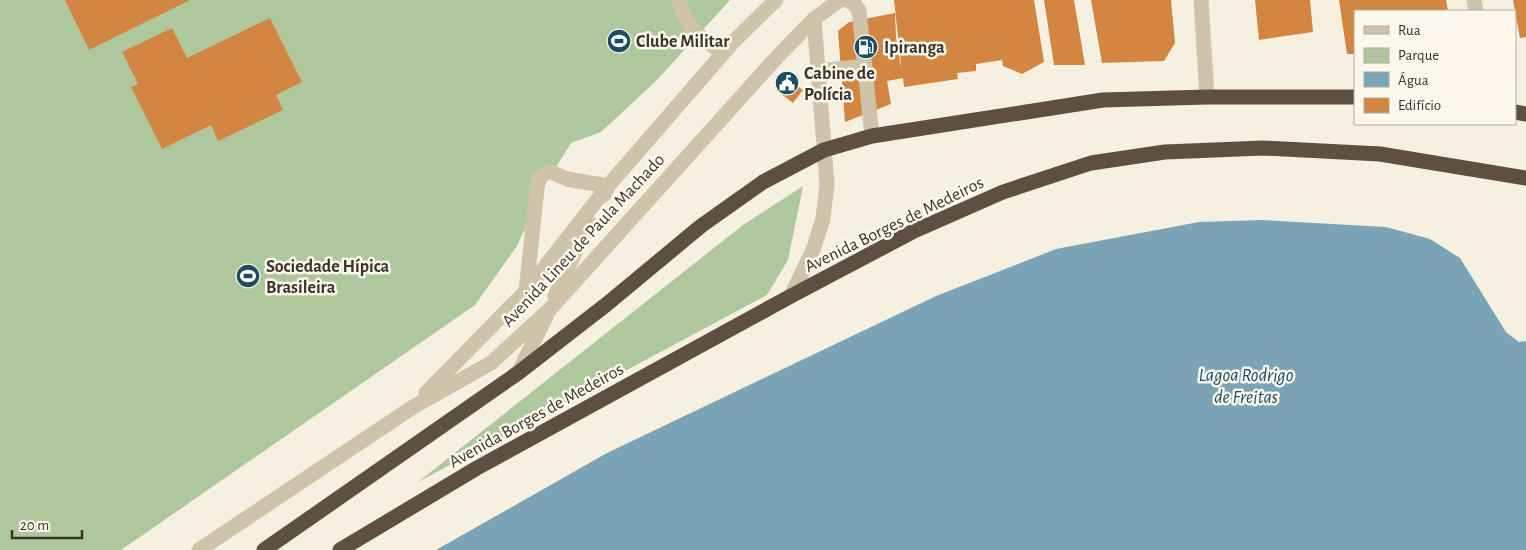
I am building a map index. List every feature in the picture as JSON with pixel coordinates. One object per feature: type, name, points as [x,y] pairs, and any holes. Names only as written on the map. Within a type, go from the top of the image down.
[{"type":"highway","name":"Avenida Borges de Medeiros","points":[[264,550],[518,373],[607,304],[701,226],[763,182],[824,150],[872,136],[1102,100],[1206,97],[1354,97]]},
{"type":"highway","name":"Avenida Borges de Medeiros","points":[[340,550],[477,468],[912,232],[1003,192],[1091,163],[1165,152],[1263,148],[1380,154],[1526,178]]},
{"type":"street","points":[[679,0],[683,17],[688,25],[722,53]]},
{"type":"street","points":[[413,407],[526,291],[608,186],[722,53],[776,0]]},
{"type":"street","name":"Avenida Lineu de Paula Machado","points":[[199,550],[413,407],[491,363],[550,309],[778,56],[814,19],[840,0]]},
{"type":"street","points":[[847,0],[855,5],[859,11],[872,136]]},
{"type":"street","points":[[1201,0],[1206,97]]},
{"type":"street","points":[[791,296],[813,250],[823,219],[827,184],[814,19]]},
{"type":"street","points":[[819,71],[865,66]]},
{"type":"street","points":[[526,291],[538,179],[549,171],[567,179],[608,186]]},
{"type":"street","points":[[518,373],[550,309],[580,240],[608,186]]},
{"type":"green space","name":"Sociedade Hípica Brasileira","points":[[0,0],[730,0],[656,81],[601,132],[571,143],[546,183],[517,246],[475,305],[121,550],[0,550]]},
{"type":"green space","points":[[803,186],[788,260],[767,295],[418,482],[743,225]]},
{"type":"water","name":"Lagoa Rodrigo de Freitas","points":[[1262,220],[1386,227],[1430,239],[1460,258],[1506,332],[1519,342],[1526,341],[1526,550],[436,550],[607,453],[936,296],[1056,249],[1199,222]]},
{"type":"building","points":[[65,0],[190,0],[89,50]]},
{"type":"building","points":[[894,0],[1034,0],[1044,62],[1022,74],[1003,66],[1002,60],[976,64],[976,71],[957,73],[958,79],[904,87],[903,78],[887,81],[891,104],[845,122],[838,31],[849,22],[895,13],[896,37],[902,72]]},
{"type":"building","points":[[1044,0],[1074,0],[1085,65],[1054,65]]},
{"type":"building","points":[[1091,0],[1171,0],[1175,43],[1164,61],[1102,63]]},
{"type":"building","points":[[1255,0],[1310,0],[1313,32],[1259,40]]},
{"type":"building","points":[[1339,0],[1446,0],[1448,10],[1354,10],[1354,54],[1347,54]]},
{"type":"building","points":[[1513,0],[1526,0],[1526,37],[1520,38]]},
{"type":"building","points":[[270,18],[302,82],[276,95],[283,110],[218,141],[211,125],[162,149],[131,87],[138,84],[122,52],[172,28],[187,58]]},
{"type":"building","name":"Cabine de Polícia","points":[[785,77],[803,90],[793,103],[776,90]]},
{"type":"place","name":"Clube Militar","points":[[619,41]]},
{"type":"place","name":"Ipiranga","points":[[866,47]]},
{"type":"place","name":"Cabine de Polícia","points":[[787,83]]},
{"type":"place","name":"Sociedade Hípica Brasileira","points":[[248,276]]}]
